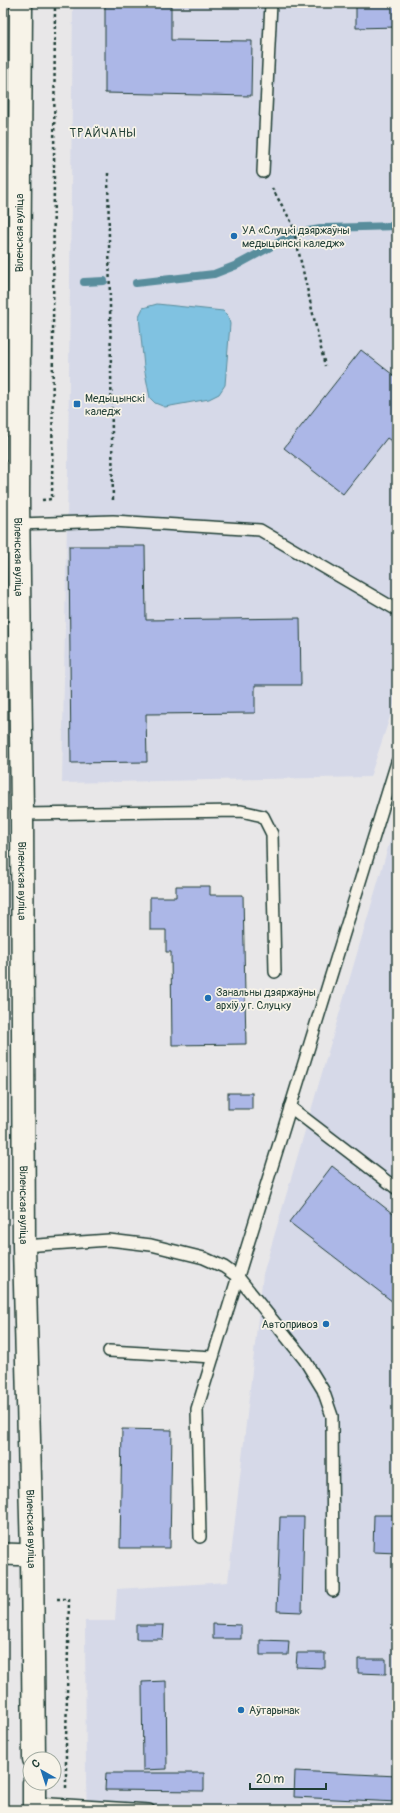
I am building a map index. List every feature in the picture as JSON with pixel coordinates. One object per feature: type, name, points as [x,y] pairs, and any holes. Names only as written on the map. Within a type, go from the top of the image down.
[{"type":"main road","name":"Віленская вуліца","points":[[21,3],[18,524],[12,649],[22,814],[24,1246],[32,1555],[34,1751]]},
{"type":"street","points":[[3,1554],[32,1555]]},
{"type":"lane","points":[[263,172],[271,3]]},
{"type":"lane","points":[[18,524],[113,521],[260,530],[397,610]]},
{"type":"lane","points":[[200,1537],[197,1409],[397,762]]},
{"type":"lane","points":[[22,814],[241,811],[263,816],[272,834],[275,972]]},
{"type":"lane","points":[[290,1107],[397,1189]]},
{"type":"lane","points":[[24,1246],[109,1240],[151,1245],[204,1258],[224,1267],[238,1277],[304,1359],[323,1390],[332,1416],[333,1591]]},
{"type":"lane","points":[[109,1351],[213,1357]]},
{"type":"lane","points":[[34,1799],[66,1805],[149,1810]]},
{"type":"path","points":[[18,501],[52,499],[55,3]]},
{"type":"path","points":[[263,172],[292,223],[325,366]]},
{"type":"path","points":[[108,173],[113,521]]},
{"type":"path","points":[[66,1805],[69,1599]]},
{"type":"shaded area","name":"УА «Слуцкі дзяржаўны медыцынскі каледж»","points":[[73,3],[397,3],[397,696],[370,777],[62,783],[68,470]]},
{"type":"shaded area","points":[[397,817],[397,1810],[87,1810],[85,1621],[115,1621],[117,1589],[228,1582],[263,1274]]},
{"type":"water","points":[[157,304],[223,311],[228,316],[230,324],[225,385],[219,394],[209,399],[165,407],[155,403],[150,398],[144,367],[139,316],[143,308]]},
{"type":"building","points":[[105,3],[171,3],[171,40],[252,41],[251,96],[105,93]]},
{"type":"building","points":[[356,3],[397,3],[397,27],[356,28]]},
{"type":"building","points":[[361,350],[397,378],[397,445],[387,438],[343,494],[284,448]]},
{"type":"building","points":[[69,546],[145,546],[146,620],[300,618],[301,685],[255,685],[255,713],[146,714],[147,762],[71,763]]},
{"type":"building","name":"Занальны дзяржаўны архіў у г. Слуцку","points":[[176,886],[210,886],[210,895],[243,895],[246,1044],[172,1045],[171,952],[166,952],[166,930],[150,930],[150,897],[176,897]]},
{"type":"building","points":[[228,1093],[252,1093],[252,1109],[228,1109]]},
{"type":"building","points":[[332,1166],[397,1217],[397,1305],[289,1222]]},
{"type":"building","points":[[122,1429],[172,1430],[170,1548],[120,1548]]},
{"type":"building","points":[[374,1515],[397,1515],[397,1553],[373,1552]]},
{"type":"building","points":[[280,1517],[304,1517],[302,1612],[277,1611]]},
{"type":"building","points":[[213,1624],[241,1625],[241,1639],[213,1639]]},
{"type":"building","points":[[136,1625],[164,1625],[163,1639],[136,1639]]},
{"type":"building","points":[[260,1640],[289,1641],[288,1655],[260,1655]]},
{"type":"building","points":[[297,1653],[325,1653],[325,1668],[296,1667]]},
{"type":"building","points":[[358,1659],[386,1659],[386,1674],[358,1673]]},
{"type":"building","points":[[166,1681],[167,1769],[143,1770],[142,1682]]},
{"type":"building","points":[[295,1771],[397,1776],[397,1802],[294,1797]]},
{"type":"building","points":[[106,1773],[204,1773],[204,1791],[105,1790]]},
{"type":"waterway","points":[[136,283],[214,274],[237,265],[296,233],[326,228],[397,226]]},
{"type":"waterway","points":[[84,282],[104,281]]},
{"type":"place","name":"УА «Слуцкі дзяржаўны медыцынскі каледж»","points":[[234,236]]},
{"type":"place","name":"Медыцынскі каледж","points":[[77,404]]},
{"type":"place","name":"Занальны дзяржаўны архіў у г. Слуцку","points":[[208,998]]},
{"type":"place","name":"Автопривоз","points":[[326,1324]]},
{"type":"place","name":"Аўтарынак","points":[[241,1710]]},
{"type":"district","name":"ТРАЙЧАНЫ","points":[[103,133]]}]
